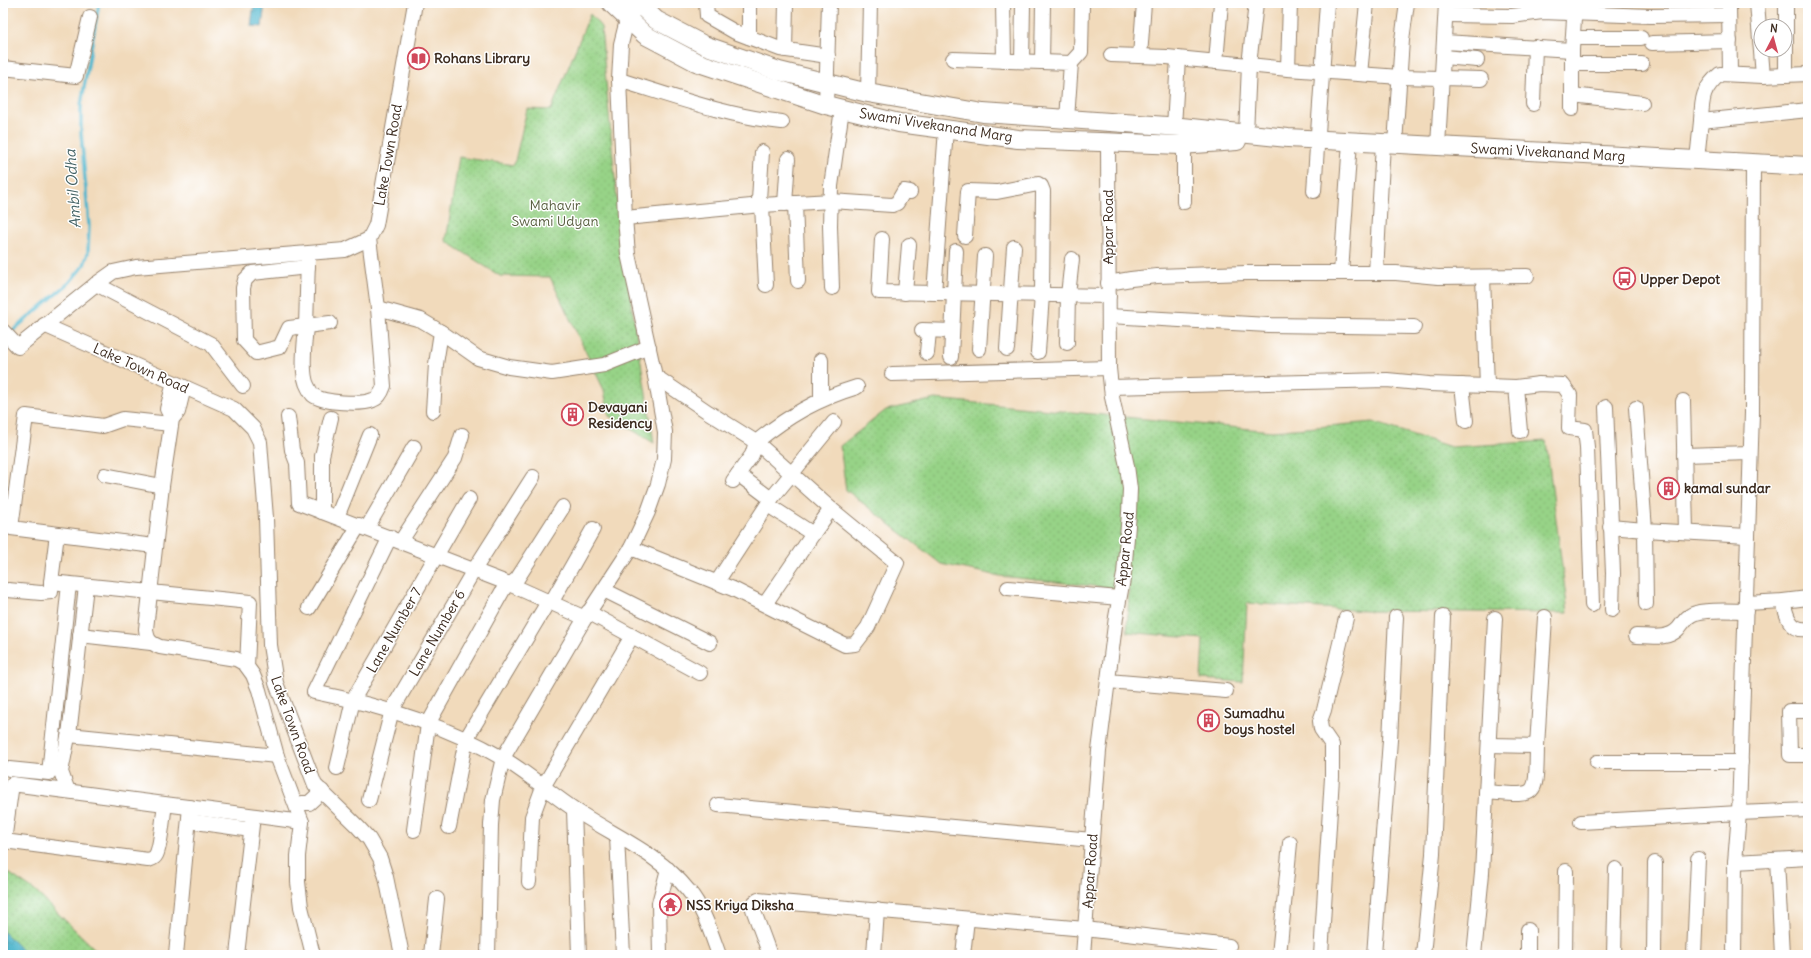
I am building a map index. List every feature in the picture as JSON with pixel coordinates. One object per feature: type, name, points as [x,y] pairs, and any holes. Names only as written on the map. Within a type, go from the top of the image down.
[{"type":"main road","name":"Swami Vivekanand Marg","points":[[611,3],[627,20],[645,35],[696,62],[834,107],[899,123],[1018,139],[1184,145],[1288,138]]},
{"type":"main road","name":"Swami Vivekanand Marg","points":[[639,4],[656,20],[704,45],[779,70],[868,94],[983,113],[1174,127],[1318,140],[1808,166]]},
{"type":"street","name":"Lake Town Road","points":[[369,239],[376,225],[415,3]]},
{"type":"street","points":[[706,3],[707,16],[735,32],[785,50],[828,56]]},
{"type":"street","points":[[749,3],[749,37]]},
{"type":"street","points":[[785,50],[786,3]]},
{"type":"street","points":[[829,3],[828,84],[834,107],[830,226],[832,288]]},
{"type":"street","points":[[868,94],[870,3]]},
{"type":"street","points":[[1004,3],[1004,61]]},
{"type":"street","points":[[1140,56],[1144,3]]},
{"type":"street","points":[[1216,62],[1221,3]]},
{"type":"street","points":[[1246,134],[1250,65],[1256,3]]},
{"type":"street","points":[[1288,69],[1290,3]]},
{"type":"street","points":[[1314,191],[1327,3]]},
{"type":"street","points":[[1360,74],[1367,3]]},
{"type":"street","points":[[1376,273],[1389,143],[1400,77],[1402,40],[1407,3]]},
{"type":"street","points":[[1757,3],[1763,76]]},
{"type":"street","points":[[1786,3],[1786,75]]},
{"type":"street","points":[[488,955],[491,825],[493,800],[503,758],[587,615],[631,548],[648,512],[658,484],[664,459],[665,432],[649,347],[628,254],[625,218],[619,80],[621,44],[627,20],[639,4]]},
{"type":"street","points":[[1042,62],[1043,4]]},
{"type":"street","points":[[1022,61],[1023,5]]},
{"type":"street","points":[[1067,119],[1071,63],[1081,52],[1082,5]]},
{"type":"street","points":[[1438,146],[1445,42],[1445,6],[1512,16],[1535,8],[1621,9],[1650,16],[1729,9],[1730,74]]},
{"type":"street","points":[[1572,109],[1572,50],[1576,8]]},
{"type":"street","points":[[3,68],[76,76],[90,17]]},
{"type":"street","points":[[1572,50],[1646,41],[1730,42]]},
{"type":"street","points":[[1445,42],[1572,50],[1642,64]]},
{"type":"street","points":[[1533,104],[1535,47]]},
{"type":"street","points":[[1111,55],[1178,58],[1288,69],[1400,77],[1482,79]]},
{"type":"street","points":[[1444,57],[1477,60]]},
{"type":"street","points":[[1174,127],[1178,58]]},
{"type":"street","points":[[953,59],[1071,63]]},
{"type":"street","points":[[1697,160],[1705,92],[1712,81],[1720,74],[1763,76],[1808,74]]},
{"type":"street","points":[[619,80],[708,107],[759,120],[782,122]]},
{"type":"street","points":[[1572,94],[1642,103]]},
{"type":"street","points":[[1701,121],[1808,110]]},
{"type":"street","points":[[934,293],[946,129]]},
{"type":"street","points":[[1341,273],[1350,141]]},
{"type":"street","name":"Appar Road","points":[[1083,955],[1099,751],[1119,598],[1124,574],[1130,489],[1111,387],[1109,368],[1108,142]]},
{"type":"street","points":[[1184,145],[1184,202]]},
{"type":"street","points":[[762,152],[759,200],[762,205],[766,285]]},
{"type":"street","points":[[788,159],[790,203],[798,281]]},
{"type":"street","points":[[1734,955],[1735,862],[1741,762],[1752,413],[1753,163]]},
{"type":"street","points":[[965,236],[968,191],[997,192],[1040,185],[1043,192],[1042,295],[1038,352]]},
{"type":"street","points":[[625,218],[762,205],[831,201],[892,205],[897,203],[904,191],[910,192]]},
{"type":"street","points":[[3,331],[18,346],[96,284],[114,272],[136,267],[308,252],[345,250],[369,239],[378,308],[378,326],[384,386],[381,394],[374,400],[355,403],[326,400],[313,395],[307,386],[305,376],[308,252]]},
{"type":"street","points":[[882,239],[879,292],[1068,295],[1108,290],[1131,279],[1196,274],[1396,273],[1438,277],[1527,276]]},
{"type":"street","points":[[905,293],[909,245]]},
{"type":"street","points":[[1007,349],[1014,247]]},
{"type":"street","points":[[951,357],[956,251]]},
{"type":"street","points":[[979,349],[985,256]]},
{"type":"street","points":[[1066,343],[1068,295],[1072,259]]},
{"type":"street","points":[[308,267],[252,273],[245,280],[243,288],[244,340],[256,353],[280,347],[289,328],[330,324]]},
{"type":"street","points":[[1483,277],[1487,386]]},
{"type":"street","points":[[96,284],[211,344],[243,386]]},
{"type":"street","points":[[378,308],[421,320],[478,358],[509,368],[552,373],[604,365],[649,347]]},
{"type":"street","points":[[1108,316],[1268,325],[1414,326]]},
{"type":"street","name":"Lake Town Road","points":[[44,325],[234,409],[253,428],[260,442],[266,518],[271,661],[279,690],[318,788],[369,839],[380,858],[386,877],[402,955]]},
{"type":"street","points":[[927,353],[925,331],[952,331]]},
{"type":"street","points":[[434,411],[436,364],[441,332]]},
{"type":"street","points":[[821,360],[821,399]]},
{"type":"street","points":[[892,374],[1109,368]]},
{"type":"street","points":[[631,548],[717,582],[765,604],[845,645],[855,644],[868,627],[897,563],[831,509],[756,442],[655,376]]},
{"type":"street","points":[[1111,387],[1387,380],[1516,387],[1539,384],[1563,385],[1570,395],[1569,428],[1585,430],[1587,447],[1592,605]]},
{"type":"street","points":[[151,643],[147,638],[146,629],[154,546],[171,421],[167,409],[179,385]]},
{"type":"street","points":[[1462,385],[1466,421]]},
{"type":"street","points":[[813,534],[736,477],[752,455],[756,442],[779,423],[810,404],[857,387]]},
{"type":"street","points":[[1516,387],[1520,431]]},
{"type":"street","points":[[1683,400],[1686,532]]},
{"type":"street","points":[[1606,407],[1612,610]]},
{"type":"street","points":[[1636,408],[1645,530],[1646,604]]},
{"type":"street","points":[[154,546],[11,528],[26,416],[103,426],[123,419],[171,421]]},
{"type":"street","points":[[288,417],[292,450],[297,463],[299,503],[474,570],[550,602],[587,615],[632,636],[700,673]]},
{"type":"street","points":[[322,512],[322,456],[331,418]]},
{"type":"street","points":[[717,582],[769,502],[834,422]]},
{"type":"street","points":[[337,517],[370,435]]},
{"type":"street","points":[[462,435],[455,458],[395,539],[314,692],[392,710],[466,739],[503,758],[574,810],[649,855],[668,869],[688,890],[701,908],[720,955]]},
{"type":"street","points":[[310,608],[414,447]]},
{"type":"street","points":[[1684,455],[1750,453]]},
{"type":"street","points":[[105,475],[162,486]]},
{"type":"street","name":"Lane Number 6","points":[[369,800],[392,710],[474,570],[533,478]]},
{"type":"street","name":"Lane Number 7","points":[[337,768],[353,700],[469,499]]},
{"type":"street","points":[[414,830],[428,724],[509,584],[517,578],[563,507]]},
{"type":"street","points":[[765,604],[831,509]]},
{"type":"street","points":[[1610,527],[1747,536]]},
{"type":"street","points":[[449,827],[466,739],[593,529]]},
{"type":"street","points":[[8,590],[41,593],[51,592],[56,534]]},
{"type":"street","points":[[51,582],[250,602],[247,666]]},
{"type":"street","points":[[9,769],[49,773],[69,584]]},
{"type":"street","points":[[68,791],[61,772],[70,732],[86,586]]},
{"type":"street","points":[[1008,588],[1119,598]]},
{"type":"street","points":[[604,590],[710,643]]},
{"type":"street","points":[[1636,636],[1660,636],[1669,634],[1677,630],[1685,620],[1696,613],[1808,598]]},
{"type":"street","points":[[1783,601],[1787,618],[1791,624],[1797,629],[1808,629]]},
{"type":"street","points":[[1374,955],[1390,740],[1396,617]]},
{"type":"street","points":[[1423,955],[1433,854],[1443,617]]},
{"type":"street","points":[[1486,792],[1519,794],[1529,793],[1534,789],[1536,781],[1545,617]]},
{"type":"street","points":[[1321,955],[1332,745],[1321,729],[1320,720],[1324,710],[1346,618]]},
{"type":"street","points":[[1474,955],[1482,872],[1495,618]]},
{"type":"street","points":[[80,635],[151,643],[160,647],[236,659],[247,666],[253,675],[259,690],[277,756],[300,805],[302,822],[298,856],[298,882],[301,906],[313,955]]},
{"type":"street","points":[[529,882],[532,817],[543,788],[632,636]]},
{"type":"street","points":[[1108,681],[1226,691]]},
{"type":"street","points":[[1808,711],[1789,711],[1790,755],[1808,755]]},
{"type":"street","points":[[70,732],[69,735],[277,756]]},
{"type":"street","points":[[1489,745],[1537,746]]},
{"type":"street","points":[[1597,762],[1741,762]]},
{"type":"street","points":[[165,804],[159,848],[157,855],[153,859],[148,860],[4,840],[12,784],[190,807],[252,823]]},
{"type":"street","points":[[300,805],[302,797],[318,788]]},
{"type":"street","points":[[718,805],[1092,840]]},
{"type":"street","points":[[176,955],[190,807]]},
{"type":"street","points":[[574,810],[580,955]]},
{"type":"street","points":[[1581,822],[1808,810]]},
{"type":"street","points":[[189,821],[252,823],[302,822]]},
{"type":"street","points":[[237,955],[252,823]]},
{"type":"street","points":[[617,837],[623,955]]},
{"type":"street","points":[[1279,955],[1290,843]]},
{"type":"street","points":[[1735,862],[1808,858]]},
{"type":"street","points":[[1694,955],[1698,859]]},
{"type":"street","points":[[1777,860],[1782,955]]},
{"type":"street","points":[[1654,955],[1655,863]]},
{"type":"street","points":[[660,955],[659,903],[668,869]]},
{"type":"street","points":[[1614,955],[1616,869]]},
{"type":"street","points":[[1565,955],[1566,872]]},
{"type":"street","points":[[431,955],[437,899]]},
{"type":"street","points":[[770,955],[753,909],[754,903],[758,900],[1085,929],[1229,946]]},
{"type":"street","points":[[874,955],[877,910]]},
{"type":"street","points":[[963,955],[967,919]]},
{"type":"street","points":[[1528,930],[1528,955]]},
{"type":"green space","name":"Mahavir Swami Udyan","points":[[590,14],[601,27],[620,233],[654,443],[609,416],[604,390],[550,277],[500,276],[446,241],[459,157],[514,165],[527,109],[551,110]]},
{"type":"green space","points":[[935,399],[1272,431],[1373,422],[1451,447],[1546,441],[1568,613],[1365,611],[1247,603],[1243,682],[1201,679],[1203,639],[1127,632],[1129,590],[1000,576],[941,564],[846,490],[840,446],[886,410]]},
{"type":"green space","points":[[3,869],[35,891],[101,955],[3,955]]},
{"type":"water","points":[[254,3],[265,3],[262,27],[251,26]]},
{"type":"water","points":[[3,931],[22,950],[23,955],[3,955]]},
{"type":"waterway","name":"Ambil Odha","points":[[10,333],[69,283],[84,265],[88,253],[89,226],[81,132],[81,105],[99,3]]},
{"type":"place","name":"Rohans Library","points":[[419,58]]},
{"type":"place","name":"Upper Depot","points":[[1624,279]]},
{"type":"place","name":"Devayani Residency","points":[[573,415]]},
{"type":"place","name":"kamal sundar","points":[[1668,488]]},
{"type":"place","name":"Sumadhu boys hostel","points":[[1209,721]]},
{"type":"place","name":"NSS Kriya Diksha","points":[[670,905]]}]
